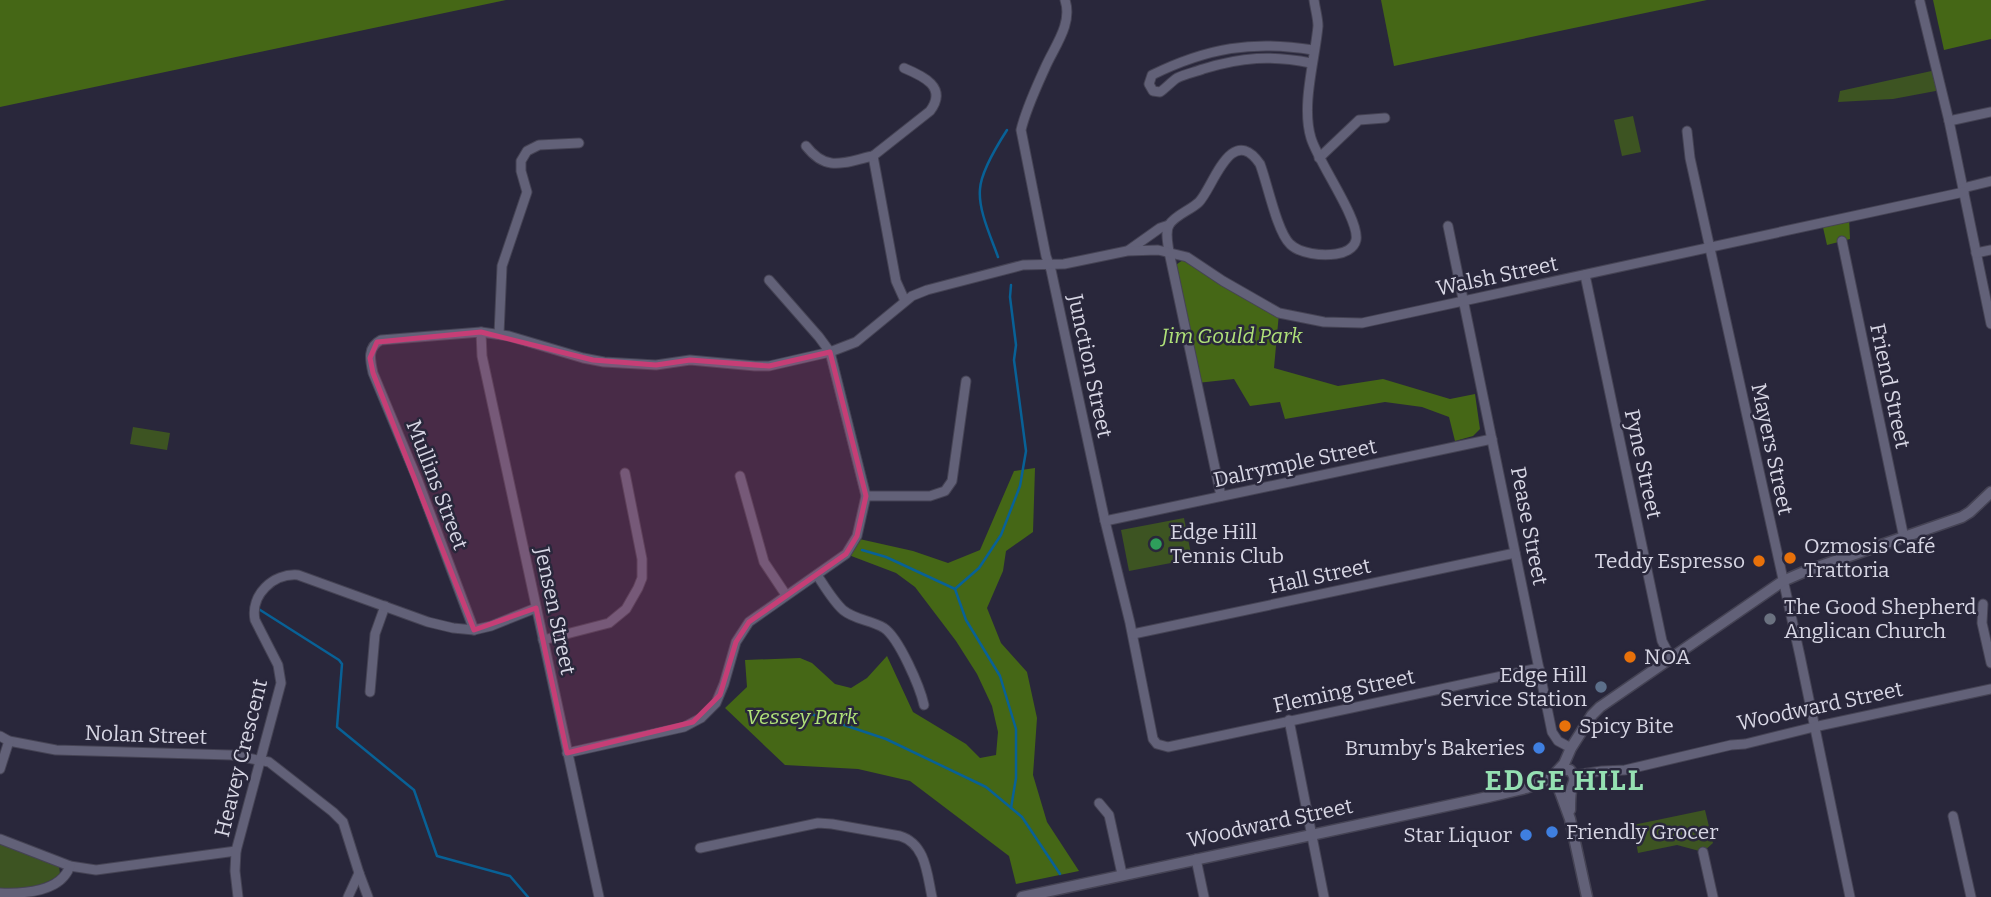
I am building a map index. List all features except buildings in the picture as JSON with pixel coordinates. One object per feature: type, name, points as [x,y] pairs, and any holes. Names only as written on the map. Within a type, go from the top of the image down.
[{"type":"street","name":"Junction Street","points":[[1065,0],[1066,18],[1063,31],[1046,65],[1021,130],[1132,634],[1150,733],[1157,744]]},
{"type":"street","points":[[1128,251],[1200,201],[1223,162],[1234,153],[1245,152],[1256,157],[1261,164],[1282,231],[1289,243],[1312,253],[1332,255],[1344,252],[1354,245],[1355,226],[1319,158],[1308,124],[1311,64],[1318,24],[1314,0]]},
{"type":"street","points":[[1920,2],[1949,121],[1991,324]]},
{"type":"street","points":[[1311,64],[1267,57],[1246,59],[1225,62],[1182,76],[1159,92],[1153,91],[1149,84],[1153,75],[1170,66],[1223,49],[1267,45],[1313,50]]},
{"type":"street","points":[[806,146],[813,156],[828,164],[873,156],[934,106],[936,93],[930,82],[905,68]]},
{"type":"street","points":[[1949,121],[1991,112]]},
{"type":"street","points":[[1319,158],[1359,120],[1385,117]]},
{"type":"street","name":"Mayers Street","points":[[1687,131],[1850,897]]},
{"type":"street","points":[[499,334],[502,267],[527,192],[521,161],[527,151],[539,145],[579,143]]},
{"type":"street","points":[[873,156],[896,281],[905,301]]},
{"type":"street","name":"Walsh Street","points":[[371,353],[375,344],[381,340],[481,332],[499,334],[604,362],[656,365],[691,360],[769,366],[830,352],[856,342],[905,301],[927,290],[1023,265],[1077,262],[1147,249],[1187,257],[1279,313],[1324,322],[1362,323],[1963,190],[1991,181]]},
{"type":"street","points":[[1169,225],[1167,232],[1170,252],[1221,496]]},
{"type":"street","name":"Pease Street","points":[[1448,226],[1552,732],[1558,741],[1571,748]]},
{"type":"street","name":"Friend Street","points":[[1842,241],[1904,538]]},
{"type":"street","points":[[1976,253],[1991,250]]},
{"type":"street","name":"Pyne Street","points":[[1585,275],[1662,640],[1671,658]]},
{"type":"street","points":[[567,753],[684,727],[701,718],[720,695],[736,642],[749,622],[846,554],[857,536],[866,496],[830,352],[769,280]]},
{"type":"street","name":"Jensen Street","points":[[481,332],[482,356],[599,897]]},
{"type":"street","name":"Mullins Street","points":[[371,353],[373,373],[418,481],[474,629]]},
{"type":"street","points":[[866,496],[930,496],[945,491],[952,481],[966,381]]},
{"type":"street","name":"Dalrymple Street","points":[[1105,521],[1492,439]]},
{"type":"street","points":[[543,640],[609,623],[626,609],[638,588],[642,578],[642,559],[625,474]]},
{"type":"street","points":[[740,476],[764,562],[786,595]]},
{"type":"street","points":[[1585,897],[1570,819],[1553,782],[1592,715],[1783,581],[1806,570],[1962,517],[1991,492]]},
{"type":"street","name":"Hall Street","points":[[1132,634],[1515,553]]},
{"type":"street","name":"Heavey Crescent","points":[[238,897],[236,851],[281,682],[278,665],[253,613],[257,597],[263,589],[280,576],[298,575],[428,622],[453,628],[474,629],[505,621],[536,608]]},
{"type":"street","points":[[817,575],[846,613],[877,624],[891,634],[919,686],[924,705]]},
{"type":"street","points":[[1983,604],[1982,623],[1991,663]]},
{"type":"street","points":[[370,692],[375,635],[385,606]]},
{"type":"street","name":"Fleming Street","points":[[1157,744],[1168,747],[1539,668]]},
{"type":"street","name":"Woodward Street","points":[[1573,774],[1625,770],[1991,689]]},
{"type":"street","points":[[1289,720],[1324,897]]},
{"type":"street","points":[[0,769],[5,738]]},
{"type":"street","name":"Nolan Street","points":[[5,738],[56,750],[231,755],[269,762],[344,822],[368,897]]},
{"type":"street","points":[[1570,819],[1571,788],[1575,782],[1571,748]]},
{"type":"street","points":[[1557,772],[1566,769],[1573,774]]},
{"type":"street","name":"Woodward Street","points":[[1022,897],[1526,788],[1542,783],[1557,772]]},
{"type":"street","name":"Woodward Street","points":[[1526,788],[1558,789]]},
{"type":"street","points":[[1558,789],[1564,791],[1571,788]]},
{"type":"street","points":[[1098,803],[1109,815],[1122,874]]},
{"type":"street","points":[[1954,816],[1971,897]]},
{"type":"street","points":[[700,848],[818,823],[900,836],[908,839],[920,852],[932,897]]},
{"type":"street","points":[[0,839],[70,866],[85,869],[107,869],[236,851]]},
{"type":"street","points":[[1703,852],[1713,897]]},
{"type":"street","points":[[1196,859],[1204,897]]},
{"type":"street","points":[[0,893],[35,891],[50,886],[65,874],[70,866]]},
{"type":"street","points":[[348,897],[359,873]]},
{"type":"highlighted area","points":[[481,332],[593,360],[656,365],[690,360],[769,366],[830,352],[866,496],[857,536],[846,554],[749,622],[736,642],[720,695],[693,722],[567,753],[536,608],[474,630],[373,373],[370,358],[377,342]]},
{"type":"green space","points":[[0,0],[506,0],[0,107]]},
{"type":"green space","points":[[1381,0],[1707,0],[1394,66]]},
{"type":"green space","points":[[1933,0],[1991,0],[1991,39],[1944,50]]},
{"type":"green space","points":[[1936,70],[1941,90],[1893,99],[1838,102],[1840,91]]},
{"type":"green space","points":[[1633,116],[1641,152],[1622,156],[1614,120]]},
{"type":"green space","points":[[1849,217],[1850,239],[1827,245],[1822,223]]},
{"type":"green space","name":"Jim Gould Park","points":[[1187,257],[1279,313],[1274,368],[1338,386],[1383,379],[1450,399],[1475,394],[1480,429],[1473,436],[1455,441],[1449,417],[1422,407],[1385,402],[1285,419],[1280,402],[1250,406],[1234,379],[1197,383],[1173,267]]},
{"type":"green space","points":[[133,427],[170,433],[167,450],[130,444]]},
{"type":"green space","name":"Vessey Park","points":[[1035,468],[1033,532],[1006,551],[1003,571],[987,608],[1001,643],[1027,672],[1037,718],[1033,775],[1047,822],[1079,871],[1016,884],[1009,856],[910,781],[858,769],[785,765],[725,708],[747,687],[745,660],[800,658],[812,663],[835,684],[851,688],[867,678],[887,656],[913,712],[966,744],[980,758],[996,755],[998,732],[992,706],[977,674],[956,641],[915,587],[896,573],[846,554],[855,538],[913,551],[948,563],[980,550],[1014,471]]},
{"type":"green space","name":"Edge Hill Tennis Club","points":[[1184,518],[1192,559],[1129,571],[1121,530]]},
{"type":"green space","points":[[1705,810],[1713,843],[1703,852],[1677,845],[1638,853],[1633,825]]},
{"type":"green space","points":[[0,844],[59,866],[60,874],[32,887],[0,888]]},
{"type":"waterway","points":[[998,257],[983,214],[980,189],[987,167],[1007,130]]},
{"type":"waterway","points":[[956,588],[979,568],[1001,535],[1020,486],[1026,451],[1014,360],[1016,345],[1011,285]]},
{"type":"waterway","points":[[862,550],[886,557],[955,589],[966,620],[1000,676],[1016,729],[1016,778],[1011,808]]},
{"type":"waterway","points":[[257,608],[342,664],[337,727],[414,790],[437,856],[510,876],[528,897]]},
{"type":"waterway","points":[[802,711],[886,739],[986,787],[1022,817],[1060,874]]},
{"type":"place","name":"Edge Hill Tennis Club","points":[[1156,544]]},
{"type":"place","name":"Ozmosis Café Trattoria","points":[[1790,558]]},
{"type":"place","name":"Teddy Espresso","points":[[1759,561]]},
{"type":"place","name":"The Good Shepherd Anglican Church","points":[[1770,619]]},
{"type":"place","name":"NOA","points":[[1630,657]]},
{"type":"place","name":"Edge Hill Service Station","points":[[1601,687]]},
{"type":"place","name":"Spicy Bite","points":[[1565,726]]},
{"type":"place","name":"Brumby's Bakeries","points":[[1539,748]]},
{"type":"place","name":"Friendly Grocer","points":[[1552,832]]},
{"type":"place","name":"Star Liquor","points":[[1526,835]]},
{"type":"district","name":"EDGE HILL","points":[[1565,780]]}]
